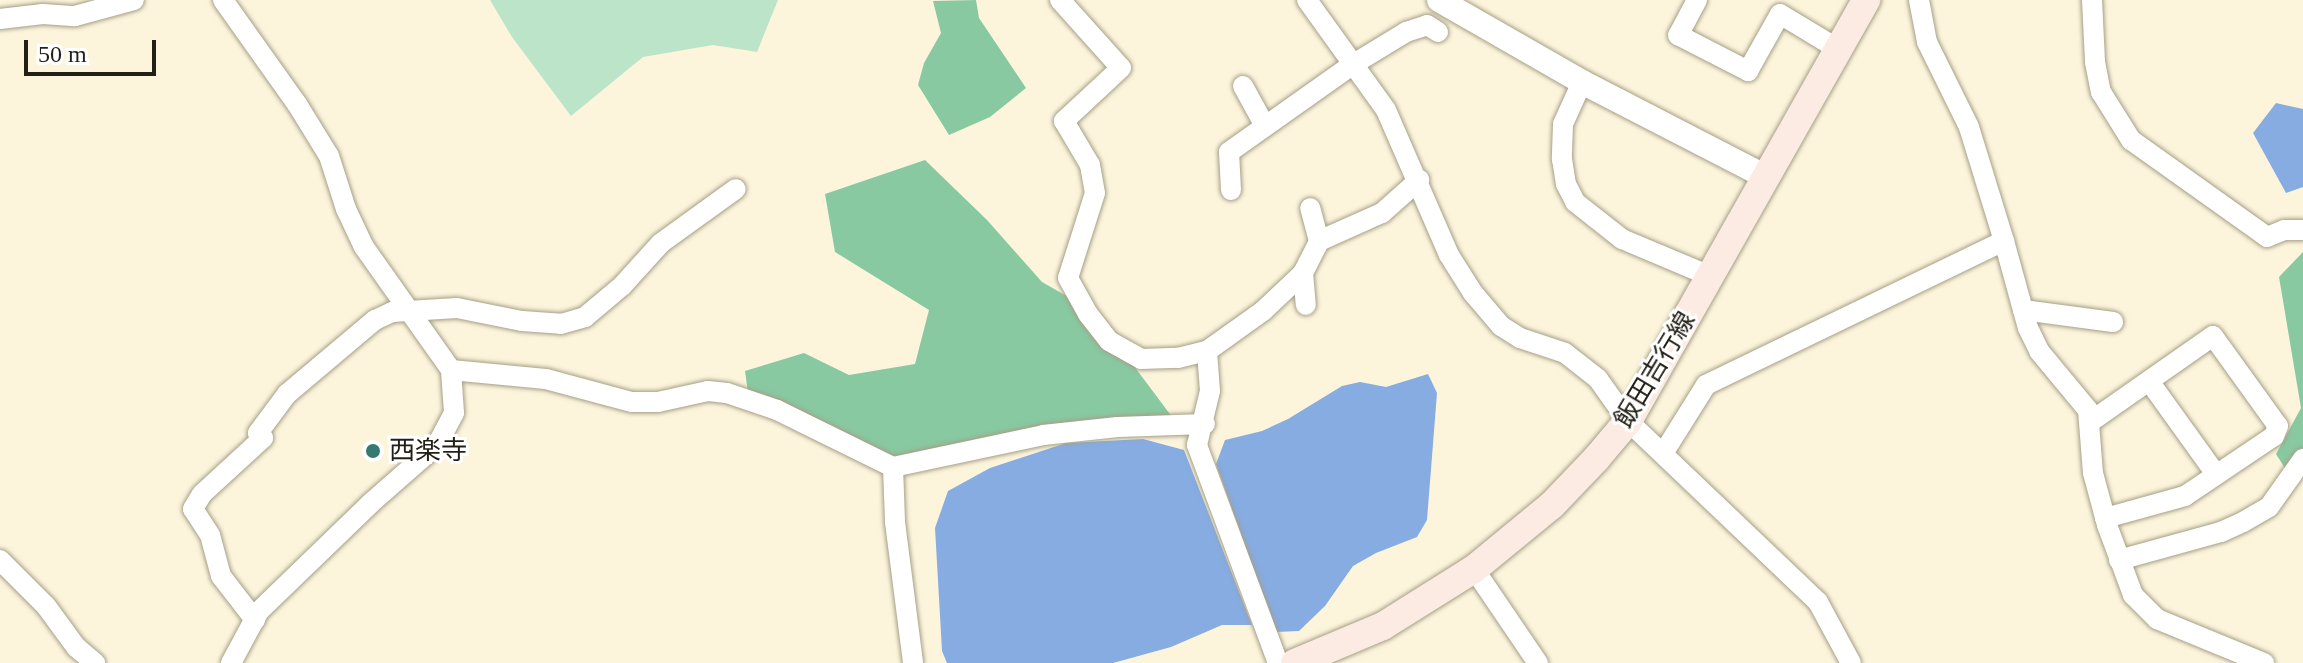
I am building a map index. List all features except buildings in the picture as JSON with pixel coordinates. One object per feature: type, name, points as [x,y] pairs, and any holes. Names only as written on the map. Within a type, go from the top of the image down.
[{"type":"main road","name":"飯田吉行線","points":[[1295,663],[1383,626],[1474,569],[1552,505],[1628,421],[1866,0]]},
{"type":"street","points":[[0,19],[43,14],[75,16],[134,0]]},
{"type":"street","points":[[223,0],[329,156],[346,209],[364,247],[451,370],[454,413],[437,445],[371,503],[255,620],[238,659]]},
{"type":"street","points":[[1060,0],[1121,68],[1064,121],[1090,165],[1095,193],[1068,278],[1088,314],[1109,341],[1141,359],[1178,358],[1207,351],[1263,311],[1303,273],[1319,241],[1382,213],[1419,180]]},
{"type":"street","points":[[1307,0],[1386,110],[1449,255],[1473,293],[1501,326],[1520,338],[1565,353],[1598,379],[1628,421],[1818,602],[1851,663]]},
{"type":"street","points":[[1439,0],[1467,7],[1582,82],[1766,177]]},
{"type":"street","points":[[1697,0],[1678,35],[1748,71],[1785,7],[1838,49]]},
{"type":"street","points":[[1919,0],[1927,42],[1969,127],[2023,310],[2039,351],[2078,394],[2088,410],[2093,473],[2105,518],[2133,595],[2157,619],[2264,663]]},
{"type":"street","points":[[2092,0],[2095,62],[2101,92],[2116,121],[2131,140],[2267,237],[2284,230],[2303,230]]},
{"type":"street","points":[[1231,190],[1229,152],[1352,65],[1406,32],[1427,25],[1438,32]]},
{"type":"street","points":[[1582,82],[1563,124],[1566,184],[1575,202],[1622,239],[1675,264],[1710,276]]},
{"type":"street","points":[[1243,86],[1265,126]]},
{"type":"street","points":[[255,620],[221,576],[210,535],[193,509],[202,494],[263,438],[258,433],[287,394],[375,320],[392,312],[457,308],[522,321],[561,324],[585,317],[622,286],[661,243],[736,189]]},
{"type":"street","points":[[1310,208],[1319,241]]},
{"type":"street","points":[[1664,452],[1706,385],[2004,241]]},
{"type":"street","points":[[1303,273],[1306,305]]},
{"type":"street","points":[[2023,310],[2113,322]]},
{"type":"street","points":[[2090,422],[2213,336],[2278,426],[2274,436],[2185,496],[2105,518]]},
{"type":"street","points":[[1207,351],[1210,391],[1205,424],[1197,445],[1278,663]]},
{"type":"street","points":[[451,370],[546,379],[632,402],[658,402],[708,391],[727,393],[777,410],[893,467],[1043,435],[1118,427],[1205,424]]},
{"type":"street","points":[[2149,381],[2215,473]]},
{"type":"street","points":[[2119,560],[2221,532],[2243,522],[2269,507],[2303,459]]},
{"type":"street","points":[[893,467],[895,522],[913,663]]},
{"type":"street","points":[[0,560],[46,606],[76,647],[95,663]]},
{"type":"street","points":[[1474,569],[1538,663]]},
{"type":"green space","points":[[490,0],[778,0],[757,52],[713,45],[643,57],[571,116],[512,37]]},
{"type":"green space","points":[[976,0],[979,18],[1026,88],[990,117],[949,135],[918,85],[924,63],[941,33],[933,1]]},
{"type":"green space","points":[[925,160],[987,220],[1042,282],[1093,311],[1178,425],[893,467],[749,400],[745,371],[804,353],[849,375],[915,364],[929,310],[835,252],[825,194]]},
{"type":"green space","points":[[2303,252],[2303,478],[2293,481],[2276,454],[2301,408],[2279,277]]},
{"type":"water","points":[[2276,103],[2303,109],[2303,187],[2286,193],[2253,133]]},
{"type":"water","points":[[1428,374],[1437,393],[1427,520],[1417,537],[1353,566],[1325,606],[1299,631],[1276,632],[1216,464],[1225,440],[1262,431],[1288,419],[1342,386],[1360,382],[1386,387]]},
{"type":"water","points":[[1143,439],[1184,450],[1252,625],[1222,625],[1171,647],[1113,663],[947,663],[942,651],[935,528],[948,491],[990,468],[1066,443]]},
{"type":"place","name":"西楽寺","points":[[373,451]]}]
